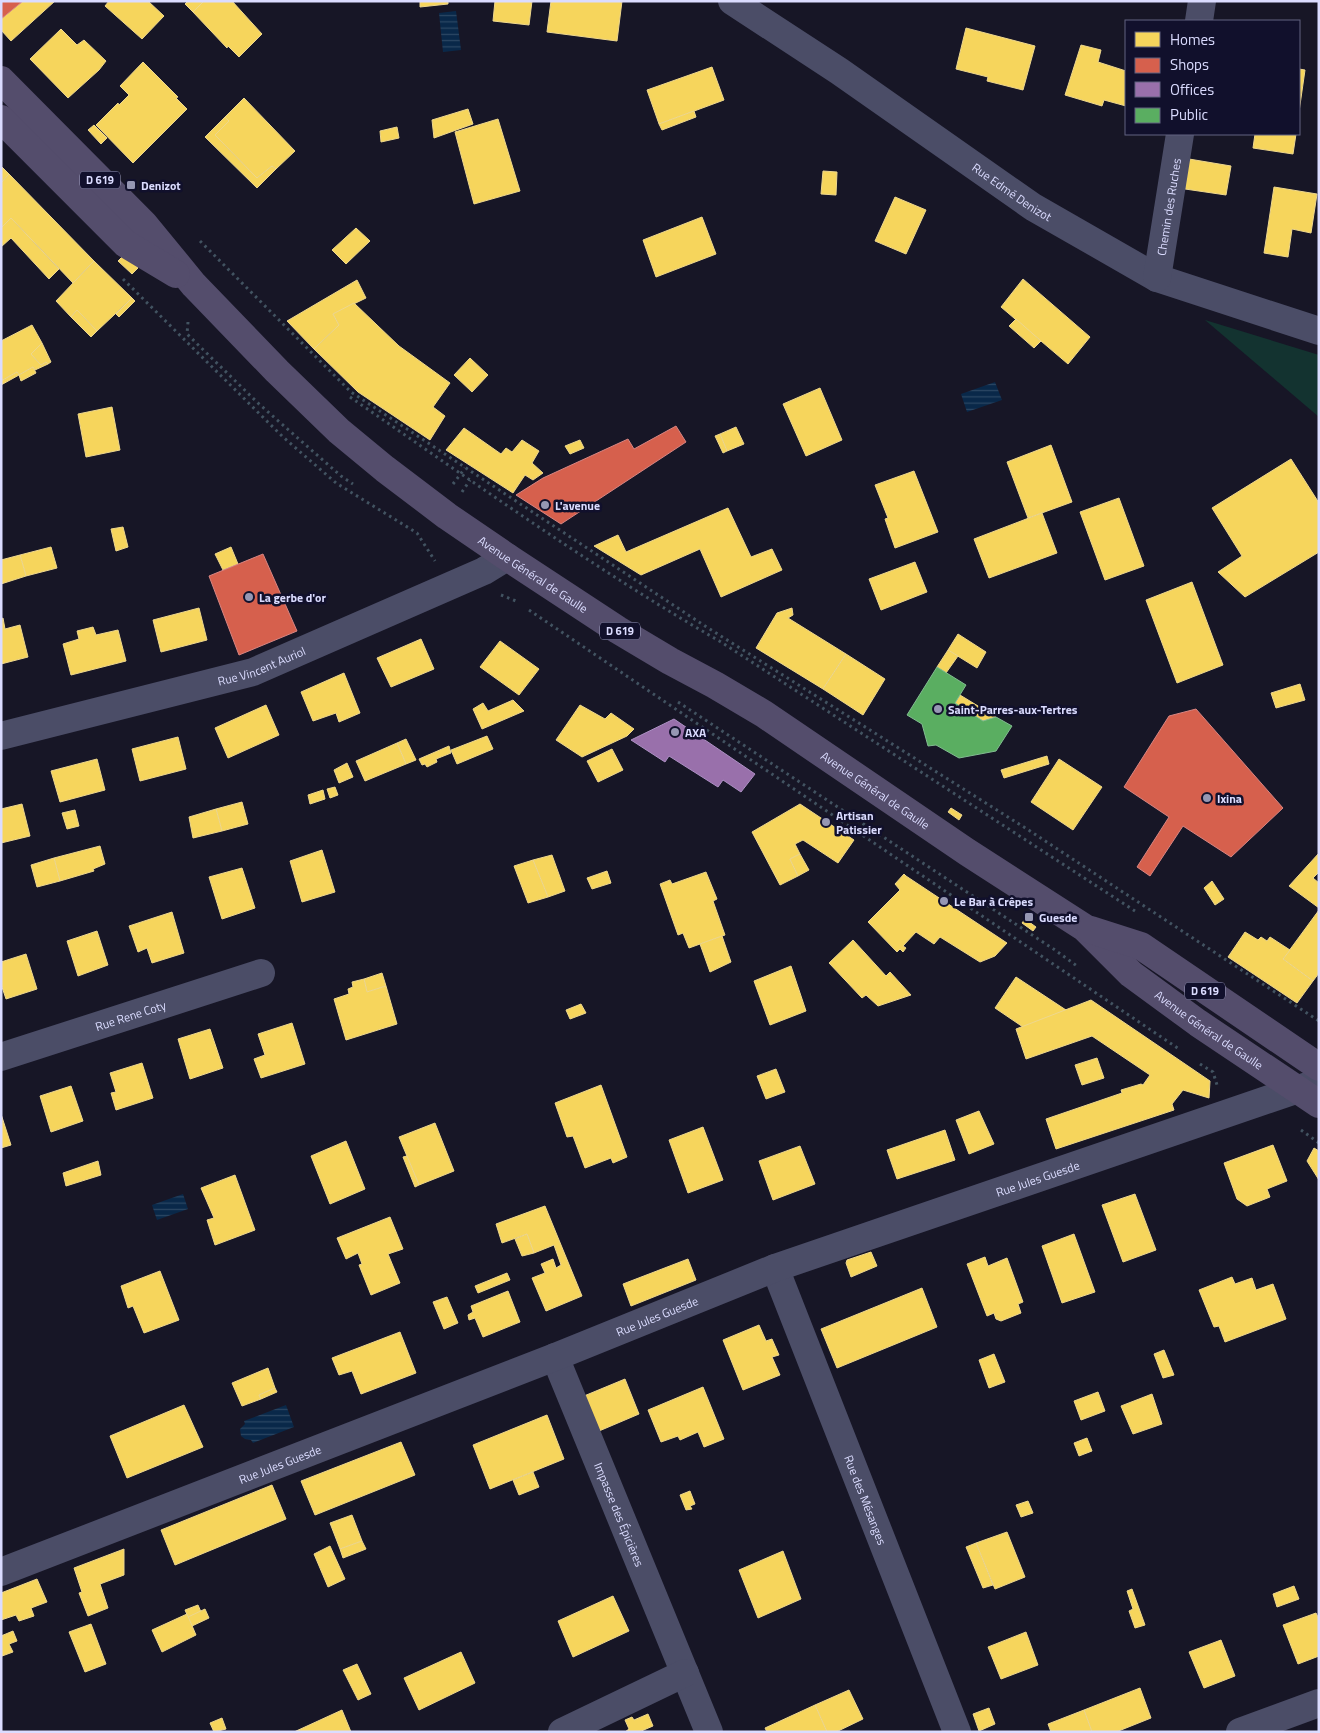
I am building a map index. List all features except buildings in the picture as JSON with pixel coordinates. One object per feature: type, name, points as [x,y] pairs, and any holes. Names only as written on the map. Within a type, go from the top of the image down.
[{"type":"main road","name":"Avenue Général de Gaulle","points":[[1,80],[144,224],[194,285],[277,371],[339,431],[435,507],[618,630],[670,662],[715,685],[764,714],[967,852],[1084,928],[1131,974],[1198,1023],[1312,1092]]},
{"type":"main road","name":"Avenue Général de Gaulle","points":[[1,119],[126,244],[194,285]]},
{"type":"main road","name":"Avenue Général de Gaulle","points":[[1084,928],[1141,946],[1319,1067]]},
{"type":"street","name":"Rue Edmé Denizot","points":[[732,1],[839,71],[1033,207],[1157,278],[1319,331]]},
{"type":"street","points":[[1199,20],[1202,1]]},
{"type":"street","name":"Chemin des Ruches","points":[[1157,278],[1180,135]]},
{"type":"street","name":"Rue Vincent Auriol","points":[[1,736],[254,672],[484,571],[507,557]]},
{"type":"street","name":"Rue Rene Coty","points":[[1,1057],[261,973]]},
{"type":"street","name":"Rue Jules Guesde","points":[[1,1572],[775,1268],[1242,1109],[1312,1092]]},
{"type":"street","name":"Rue des Mésanges","points":[[775,1268],[948,1729]]},
{"type":"street","name":"Impasse des Épicières","points":[[555,1356],[710,1732]]},
{"type":"street","points":[[562,1732],[685,1673]]},
{"type":"street","points":[[1240,1732],[1319,1702]]},
{"type":"path","points":[[196,238],[351,392],[696,621],[1027,828],[1319,1021]]},
{"type":"path","points":[[194,285],[187,334],[259,404],[341,476],[359,488]]},
{"type":"path","points":[[180,337],[284,438],[336,483],[417,533],[440,568],[462,580],[508,593]]},
{"type":"path","points":[[346,395],[465,477],[664,609],[729,647],[1138,913]]},
{"type":"path","points":[[499,594],[513,600],[1181,1050]]},
{"type":"path","points":[[675,700],[1078,966]]},
{"type":"path","points":[[1197,1061],[1213,1072],[1219,1090],[1225,1098],[1242,1109]]},
{"type":"path","points":[[1298,1123],[1312,1132]]},
{"type":"path","points":[[1294,1126],[1319,1143]]},
{"type":"green space","points":[[1205,320],[1319,355],[1319,417]]},
{"type":"water","points":[[456,11],[461,50],[443,52],[439,13]]},
{"type":"water","points":[[995,382],[1002,400],[967,412],[961,394]]},
{"type":"water","points":[[183,1194],[188,1209],[157,1220],[152,1205]]},
{"type":"water","points":[[286,1405],[294,1427],[253,1443],[251,1440],[241,1436],[240,1429],[245,1424],[244,1421]]},
{"type":"place","name":"Denizot","points":[[131,185]]},
{"type":"place","name":"L'avenue","points":[[545,505]]},
{"type":"place","name":"La gerbe d'or","points":[[249,597]]},
{"type":"place","name":"Saint-Parres-aux-Tertres","points":[[938,709]]},
{"type":"place","name":"AXA","points":[[675,732]]},
{"type":"place","name":"Ixina","points":[[1207,798]]},
{"type":"place","name":"Artisan Patissier","points":[[826,822]]},
{"type":"place","name":"Le Bar à Crêpes","points":[[944,901]]},
{"type":"place","name":"Guesde","points":[[1029,917]]}]
